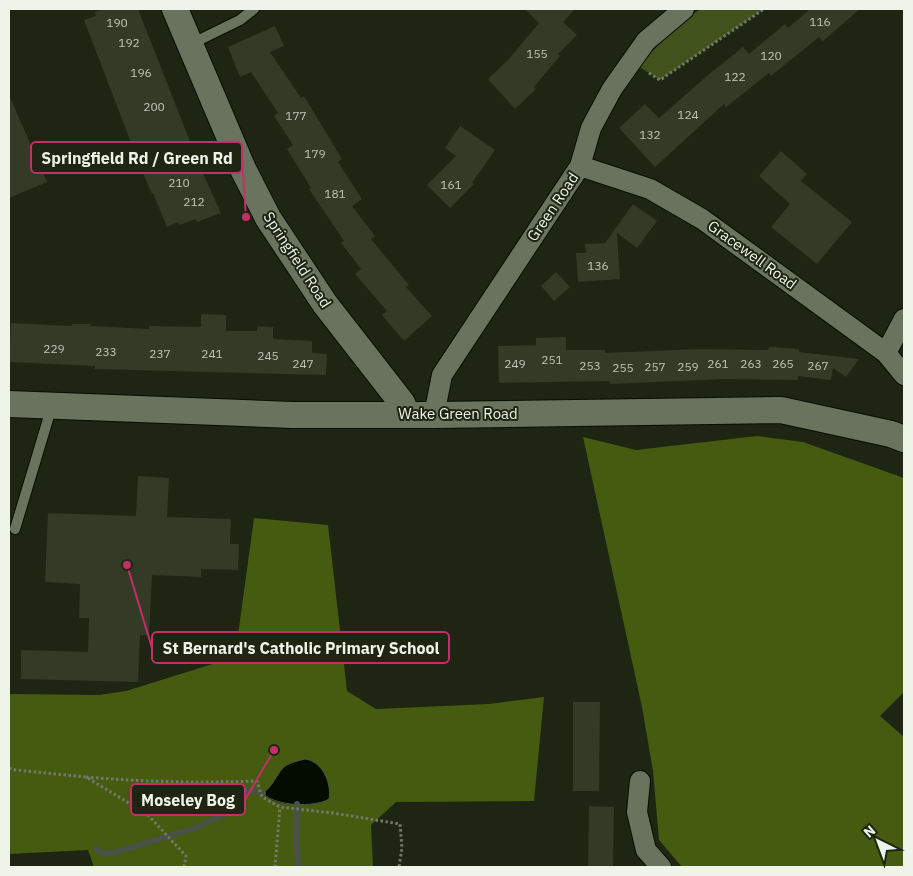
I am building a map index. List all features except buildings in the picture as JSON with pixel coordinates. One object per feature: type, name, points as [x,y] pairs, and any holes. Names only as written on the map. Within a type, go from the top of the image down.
[{"type":"street","name":"Springfield Road","points":[[175,9],[242,169],[268,218],[325,304],[402,404],[407,415]]},
{"type":"street","name":"Green Road","points":[[434,415],[442,374],[580,166],[591,128],[612,89],[646,41],[684,9]]},
{"type":"street","name":"Gracewell Road","points":[[580,166],[650,190],[702,219],[886,353],[904,376]]},
{"type":"street","points":[[886,353],[904,319]]},
{"type":"street","name":"Wake Green Road","points":[[9,404],[292,415],[781,410],[904,438]]},
{"type":"street","points":[[640,781],[637,812],[646,850],[660,867]]},
{"type":"lane","points":[[190,45],[240,20],[254,9]]},
{"type":"lane","points":[[15,529],[52,405]]},
{"type":"path","points":[[645,70],[660,80],[764,9]]},
{"type":"path","points":[[9,768],[134,781],[194,783],[258,781],[262,797],[280,807],[400,824],[402,848],[399,867]]},
{"type":"path","points":[[86,777],[147,814],[186,856],[184,867]]},
{"type":"path","points":[[275,867],[280,807]]},
{"type":"green space","points":[[701,9],[764,9],[660,80],[638,66],[683,20]]},
{"type":"green space","points":[[757,436],[803,442],[904,478],[904,692],[880,716],[904,737],[904,867],[682,867],[659,840],[653,771],[642,707],[583,437],[636,450]]},
{"type":"green space","points":[[254,518],[328,525],[347,691],[376,709],[489,704],[544,697],[534,801],[396,802],[371,825],[373,867],[94,867],[88,850],[9,854],[9,694],[99,695],[126,691],[235,657]],"holes":[[[271,788],[324,802],[283,803],[268,798],[263,793]]]},
{"type":"shaded area","points":[[305,759],[321,768],[329,786],[329,799],[314,804],[294,804],[276,801],[263,793],[285,766]]},
{"type":"waterway","points":[[96,848],[101,853],[113,853],[195,828],[229,812],[249,790],[263,793]]},
{"type":"waterway","points":[[297,804],[296,844],[299,867]]},
{"type":"place","name":"Springfield Rd / Green Rd","points":[[246,217]]},
{"type":"place","name":"St Bernard's Catholic Primary School","points":[[127,565]]},
{"type":"place","name":"Moseley Bog","points":[[274,750]]}]
